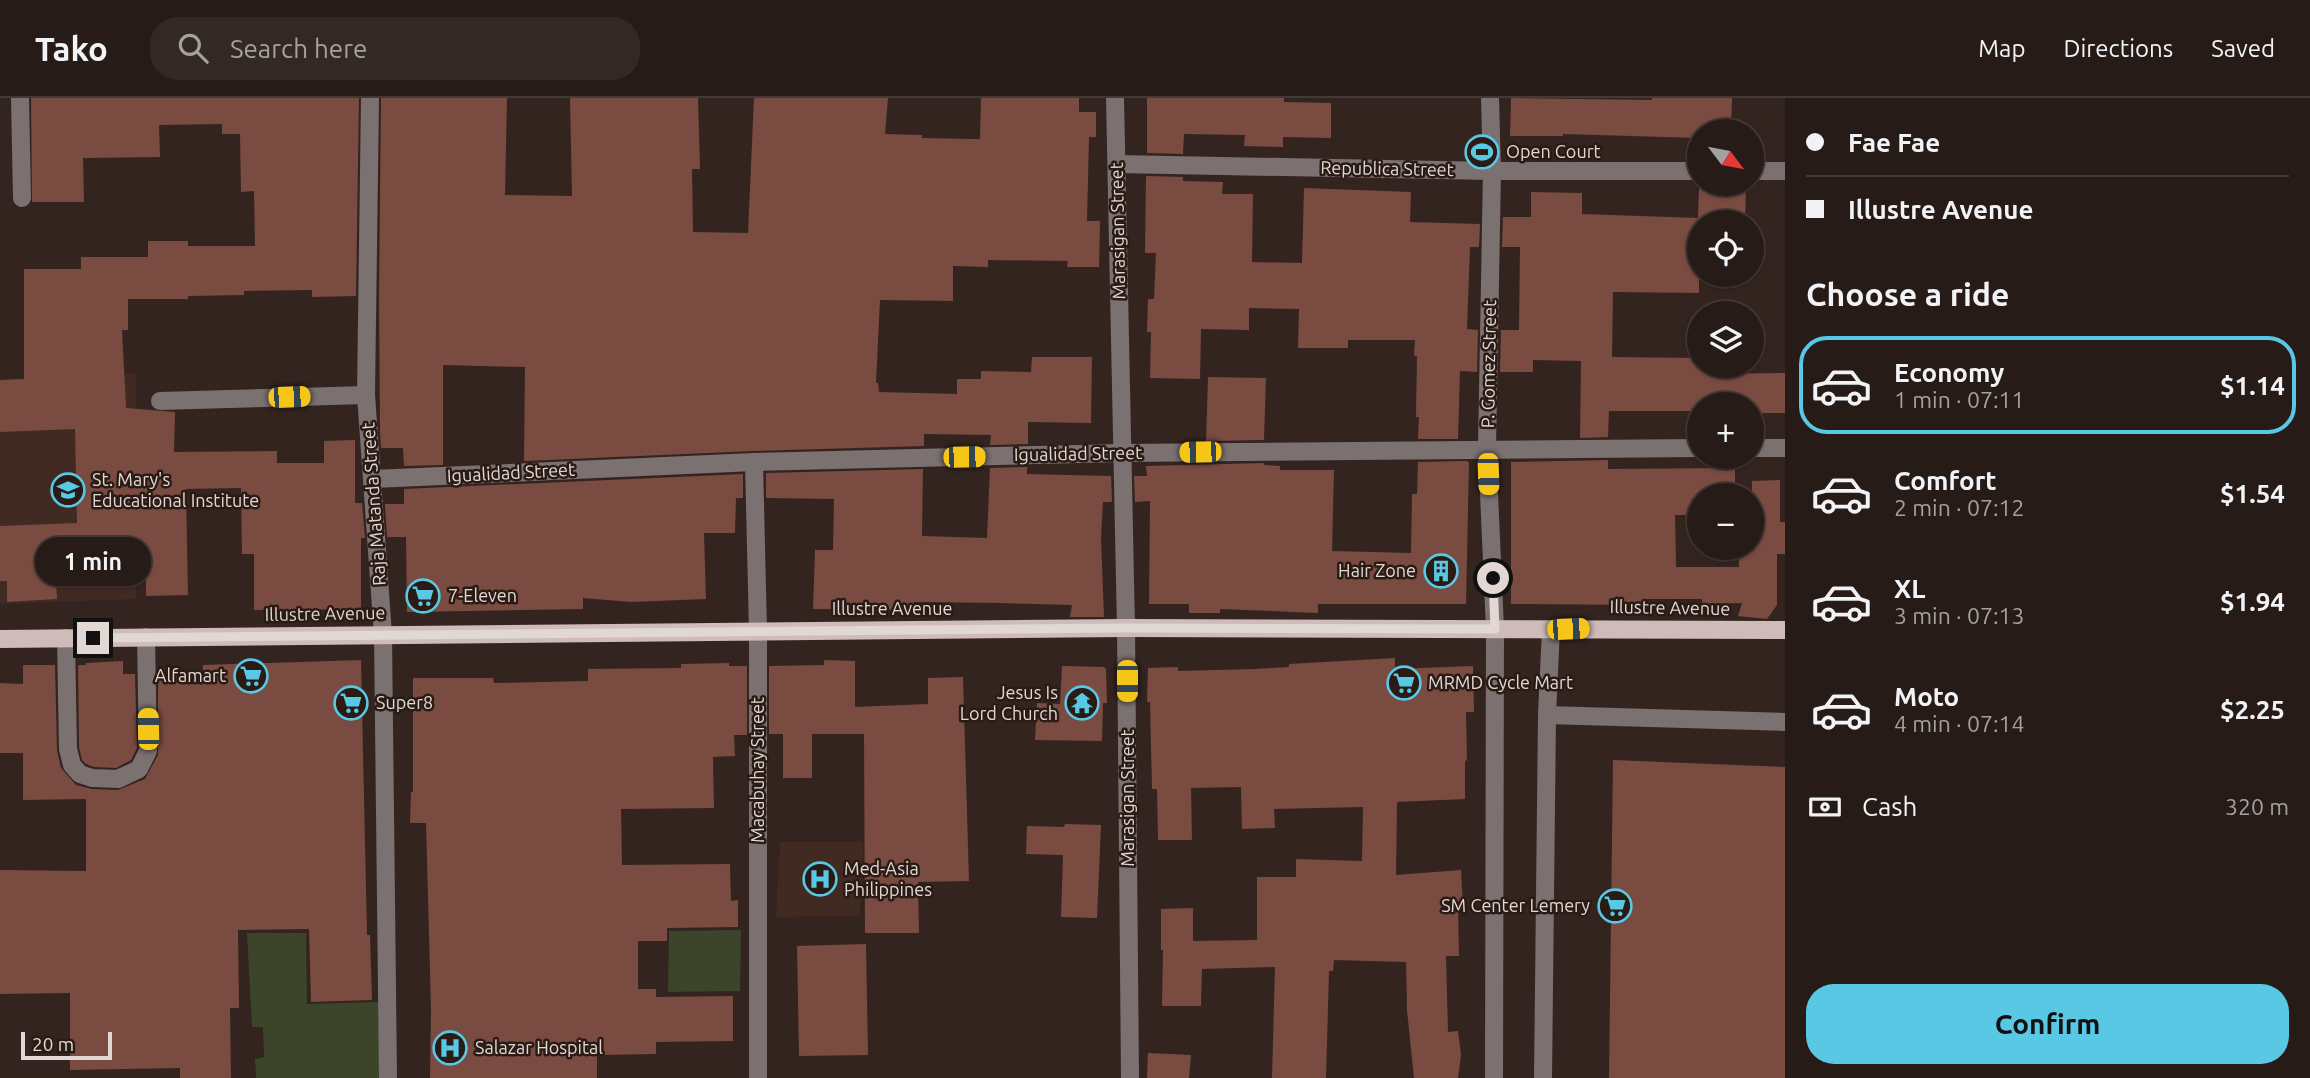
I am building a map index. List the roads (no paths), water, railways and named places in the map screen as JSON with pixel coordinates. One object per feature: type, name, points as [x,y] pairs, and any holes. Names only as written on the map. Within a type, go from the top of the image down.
[{"type":"main road","name":"Illustre Avenue","points":[[0,639],[1126,628],[1785,630]]},
{"type":"street","points":[[20,98],[22,198]]},
{"type":"street","name":"Raja Matanda Street","points":[[370,98],[366,395],[383,635],[388,1078]]},
{"type":"street","name":"Marasigan Street","points":[[1115,98],[1126,628],[1130,1078]]},
{"type":"street","name":"P. Gomez Street","points":[[1490,98],[1492,171],[1487,448],[1495,629],[1494,1078]]},
{"type":"street","name":"Republica Street","points":[[1117,164],[1492,171],[1687,171]]},
{"type":"street","points":[[1764,171],[1785,171]]},
{"type":"street","points":[[160,401],[366,395]]},
{"type":"street","name":"Igualidad Street","points":[[373,479],[754,462],[1121,453],[1687,448]]},
{"type":"street","points":[[1764,448],[1785,448]]},
{"type":"street","name":"Macabuhay Street","points":[[754,462],[758,631],[758,1078]]},
{"type":"street","points":[[1544,1078],[1547,715],[1551,629]]},
{"type":"street","points":[[66,638],[68,749],[72,765],[80,774],[92,778],[118,779],[139,769],[148,751],[146,637]]},
{"type":"street","points":[[1547,715],[1785,722]]},
{"type":"place","name":"Open Court","points":[[1482,152]]},
{"type":"place","name":"St. Mary's Educational Institute","points":[[68,490]]},
{"type":"place","name":"Hair Zone","points":[[1441,571]]},
{"type":"place","name":"7-Eleven","points":[[423,596]]},
{"type":"place","name":"Alfamart","points":[[251,676]]},
{"type":"place","name":"MRMD Cycle Mart","points":[[1404,683]]},
{"type":"place","name":"Super8","points":[[351,703]]},
{"type":"place","name":"Jesus Is Lord Church","points":[[1082,703]]},
{"type":"place","name":"Med-Asia Philippines","points":[[820,879]]},
{"type":"place","name":"SM Center Lemery","points":[[1615,906]]},
{"type":"place","name":"Salazar Hospital","points":[[450,1048]]}]
